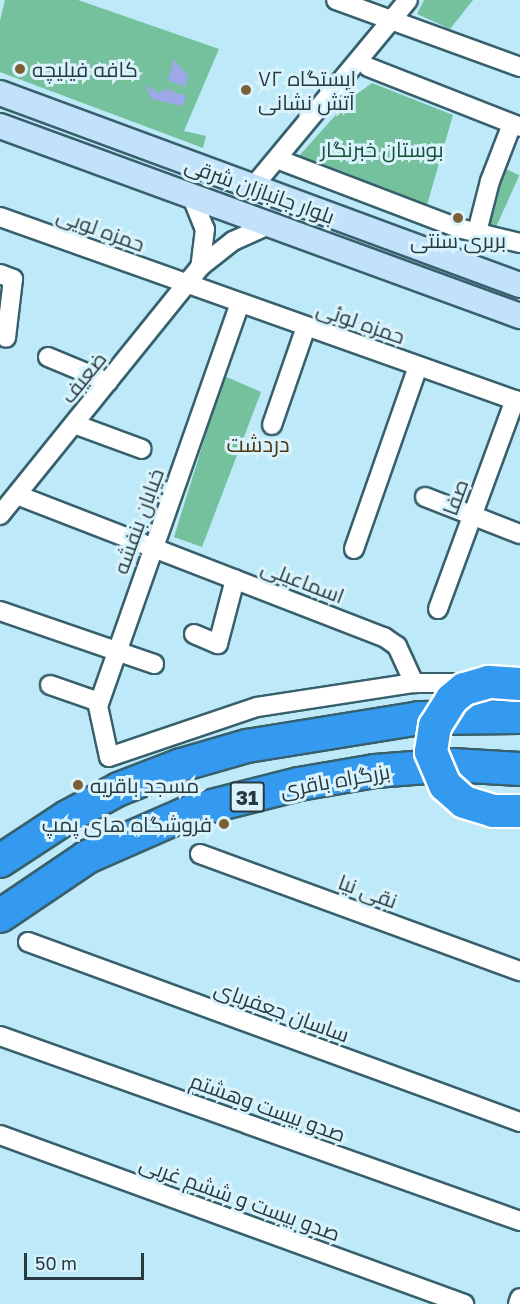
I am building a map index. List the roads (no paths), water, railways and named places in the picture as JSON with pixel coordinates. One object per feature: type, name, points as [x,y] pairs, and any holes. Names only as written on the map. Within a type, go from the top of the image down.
[{"type":"highway","points":[[520,684],[482,683],[452,699],[435,726],[431,752],[442,780],[464,802],[494,811],[520,811]]},
{"type":"highway","name":"31","points":[[0,861],[67,817],[119,789],[181,765],[248,746],[419,718],[520,717]]},
{"type":"highway","name":"بزرگراه باقری","points":[[0,916],[87,857],[192,811],[299,784],[375,771],[452,765],[520,769]]},
{"type":"main road","name":"بلوار جانبازان شرقی","points":[[0,93],[252,188],[520,285]]},
{"type":"main road","name":"بلوار جانبازان شرقی","points":[[0,126],[520,316]]},
{"type":"street","points":[[336,0],[520,67]]},
{"type":"street","points":[[252,188],[408,0]]},
{"type":"street","points":[[368,67],[516,126],[490,181],[477,232]]},
{"type":"street","points":[[277,159],[477,232],[520,243]]},
{"type":"street","points":[[191,195],[205,229],[200,267]]},
{"type":"street","name":"حمزه لویی","points":[[0,217],[187,284]]},
{"type":"street","name":"ضعیف","points":[[0,515],[200,267],[233,241],[271,224]]},
{"type":"street","points":[[0,274],[13,279],[6,338]]},
{"type":"street","name":"حمزه لوئی","points":[[187,284],[517,401]]},
{"type":"street","name":"خیابان بنفشه","points":[[240,303],[99,702],[109,757],[257,707],[414,683]]},
{"type":"street","points":[[272,425],[306,327]]},
{"type":"street","points":[[48,357],[108,382]]},
{"type":"street","points":[[354,549],[418,366]]},
{"type":"street","name":"صفا","points":[[438,609],[517,401]]},
{"type":"street","points":[[74,424],[142,449]]},
{"type":"street","name":"اسماعیلی","points":[[17,495],[384,637],[397,646],[414,683]]},
{"type":"street","points":[[425,497],[520,534]]},
{"type":"street","points":[[194,634],[218,644],[235,579]]},
{"type":"street","points":[[0,611],[154,664]]},
{"type":"street","points":[[414,683],[520,684]]},
{"type":"street","points":[[50,685],[99,702]]},
{"type":"street","name":"نقی نیا","points":[[200,854],[520,971]]},
{"type":"street","name":"ساسان جعفربای","points":[[28,942],[520,1122]]},
{"type":"street","name":"صدو بیست وهشتم","points":[[0,1036],[520,1221]]},
{"type":"street","name":"صدو بیست و ششم غربی","points":[[0,1135],[464,1304]]},
{"type":"street","points":[[518,1304],[520,1298]]},
{"type":"water","points":[[174,59],[188,76],[185,87],[168,80]]},
{"type":"water","points":[[145,85],[159,93],[166,89],[186,96],[183,106],[152,99]]},
{"type":"place","name":"کافه فیلیچه","points":[[20,69]]},
{"type":"place","name":"ایستگاه ۷۲ آتش نشانی","points":[[246,90]]},
{"type":"place","name":"بربری سنتی","points":[[458,218]]},
{"type":"place","name":"مسجد باقریه","points":[[78,785]]},
{"type":"place","name":"فروشگاه های پمپ","points":[[224,824]]},
{"type":"district","name":"دردشت","points":[[258,444]]},
{"type":"park label","name":"بوستان خبرنگار","points":[[382,149]]}]
